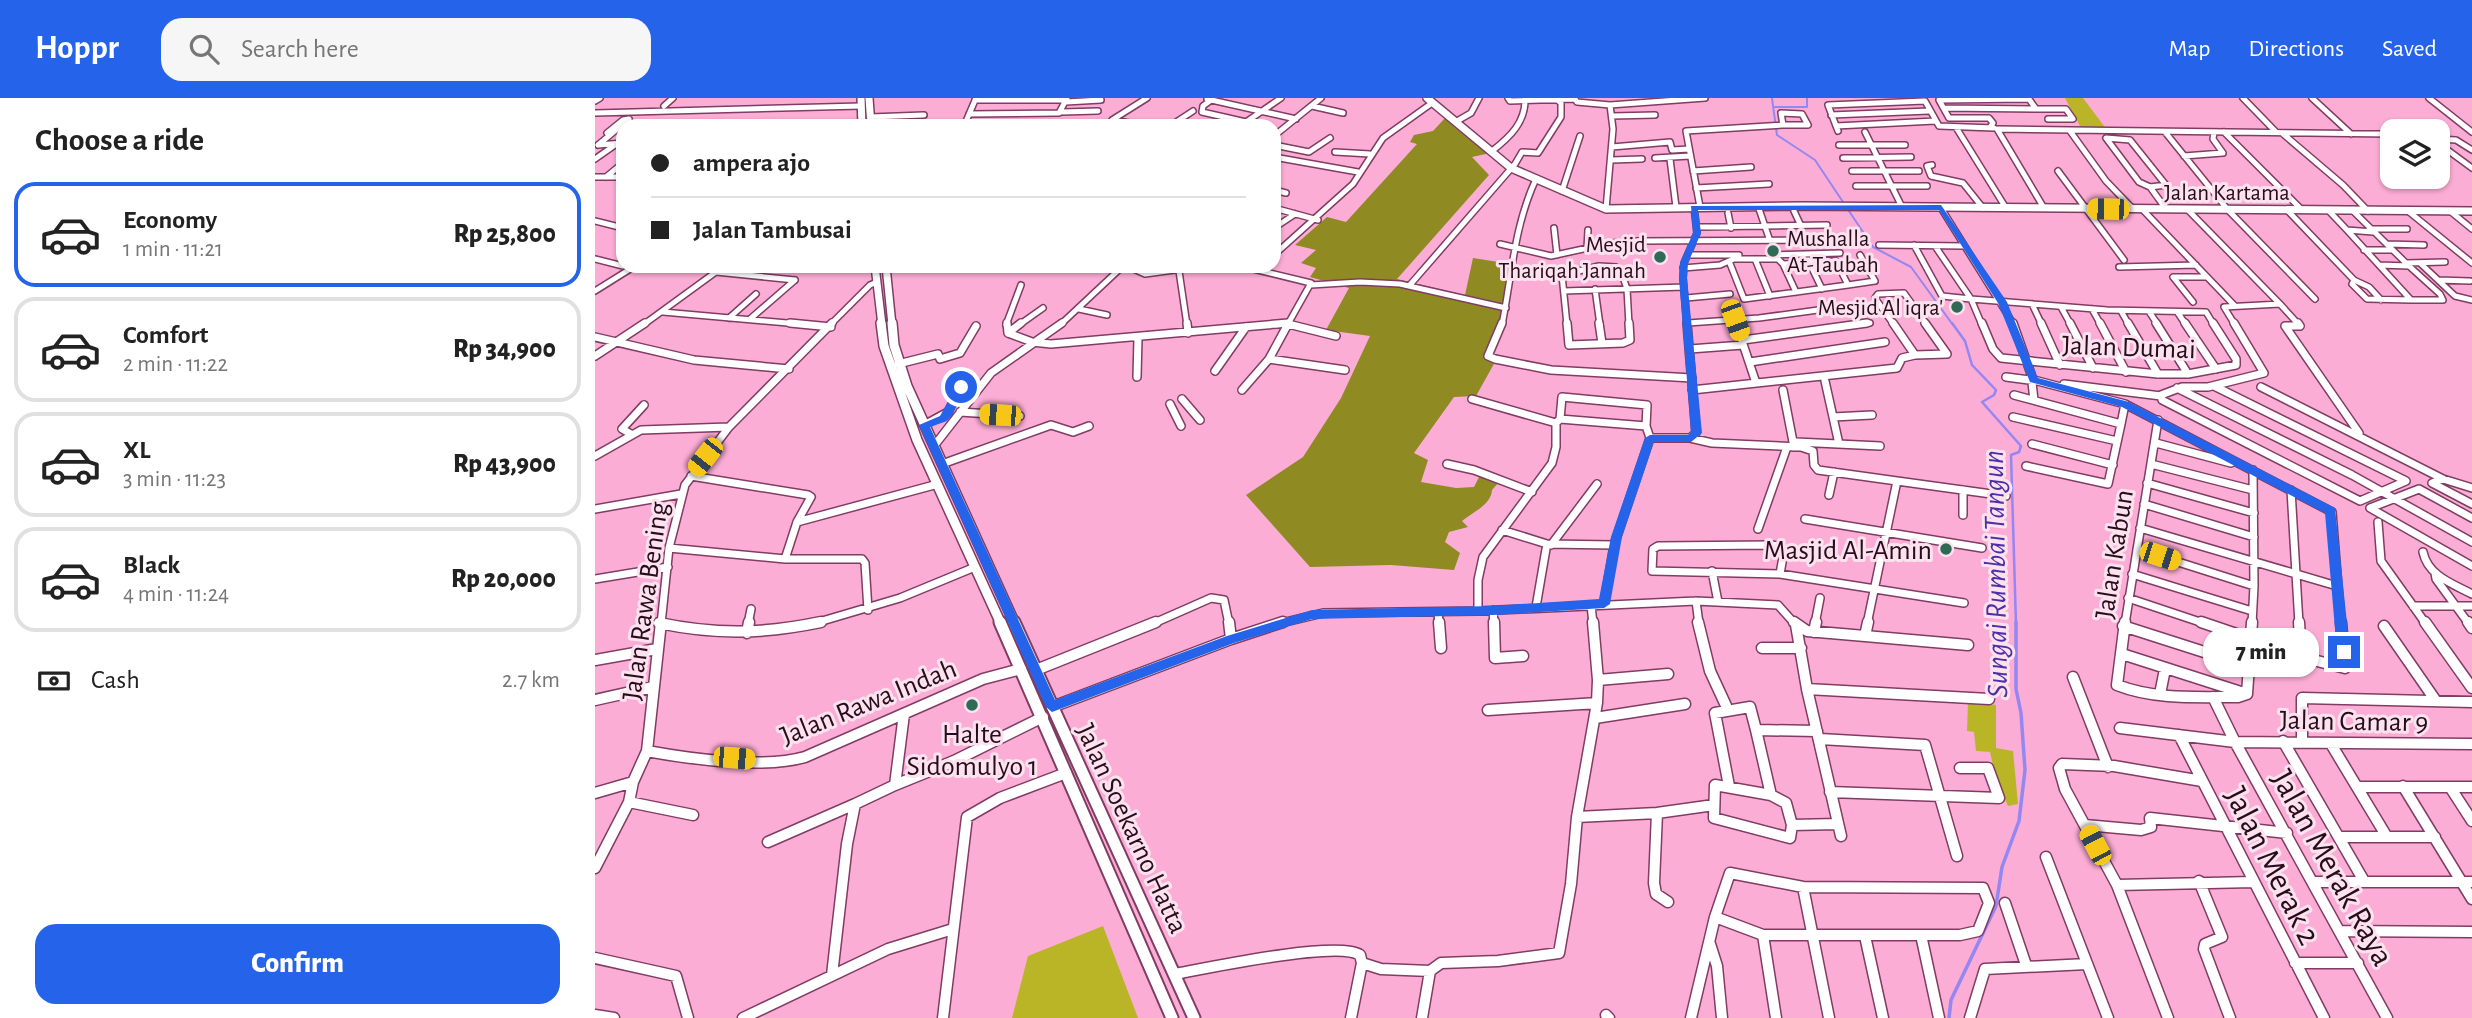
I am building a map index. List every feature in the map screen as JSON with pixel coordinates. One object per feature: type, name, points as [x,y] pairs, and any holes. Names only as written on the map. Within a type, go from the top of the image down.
[{"type":"main road","points":[[869,98],[871,119]]},
{"type":"main road","name":"Jalan Kartama","points":[[1430,101],[1511,168],[1606,209],[1758,206],[2472,211]]},
{"type":"main road","name":"Jalan Soekarno Hatta","points":[[876,273],[884,346],[908,415],[938,484],[959,515],[1036,670],[1194,1018]]},
{"type":"main road","name":"Jalan Soekarno Hatta","points":[[887,273],[898,364],[942,464],[975,567],[1172,1018]]},
{"type":"street","points":[[595,102],[600,98]]},
{"type":"street","points":[[664,106],[673,98]]},
{"type":"street","points":[[1114,119],[1147,98]]},
{"type":"street","points":[[1263,98],[1278,100]]},
{"type":"street","points":[[1281,131],[1321,98]]},
{"type":"street","points":[[1457,121],[1471,113],[1479,98]]},
{"type":"street","points":[[1508,98],[1510,101],[1575,99],[1577,102],[1610,105],[1705,98]]},
{"type":"street","points":[[2035,98],[2039,109]]},
{"type":"street","points":[[2243,98],[2343,185],[2368,211]]},
{"type":"street","points":[[2312,98],[2351,134]]},
{"type":"street","points":[[2429,98],[2472,134]]},
{"type":"street","points":[[967,119],[975,99],[1101,100]]},
{"type":"street","points":[[1230,119],[1202,112],[1203,106],[1208,99],[1296,119]]},
{"type":"street","points":[[1409,286],[1522,152],[1538,153],[1561,117],[1561,103],[1556,99]]},
{"type":"street","points":[[1935,121],[1837,128],[1828,105],[1919,99],[1925,101],[1939,126],[2070,131],[2380,134]]},
{"type":"street","points":[[2044,208],[1989,118],[1949,118],[1941,99],[2029,99],[2056,130]]},
{"type":"street","points":[[1045,114],[1052,100]]},
{"type":"street","points":[[1062,111],[1066,100]]},
{"type":"street","points":[[1250,119],[1278,100]]},
{"type":"street","points":[[1492,151],[1508,139],[1522,120],[1525,100]]},
{"type":"street","points":[[1281,249],[1318,220],[1353,184],[1358,172],[1383,138],[1430,101]]},
{"type":"street","points":[[595,113],[861,102]]},
{"type":"street","points":[[1606,209],[1612,147],[1610,105]]},
{"type":"street","points":[[1312,106],[1343,113]]},
{"type":"street","points":[[1944,108],[2066,109],[2073,119],[2048,119]]},
{"type":"street","points":[[969,114],[1098,111]]},
{"type":"street","points":[[1178,119],[1187,117],[1193,111]]},
{"type":"street","points":[[1831,115],[1929,111]]},
{"type":"street","points":[[1691,438],[1696,433],[1683,268],[1698,227],[1696,188],[1685,132],[1808,125],[1802,114],[1797,112],[1782,113],[1779,125]]},
{"type":"street","points":[[889,119],[924,115]]},
{"type":"street","points":[[1612,116],[1655,115]]},
{"type":"street","points":[[1958,129],[2005,208]]},
{"type":"street","points":[[2070,131],[2106,181],[2196,265],[2234,305]]},
{"type":"street","points":[[1865,132],[1902,207]]},
{"type":"street","points":[[2165,132],[2228,210],[2315,299]]},
{"type":"street","points":[[2184,156],[2223,153],[2213,139],[2214,132]]},
{"type":"street","points":[[2224,132],[2302,210]]},
{"type":"street","points":[[596,145],[610,134]]},
{"type":"street","points":[[2450,137],[2472,134]]},
{"type":"street","points":[[1562,191],[1580,136]]},
{"type":"street","points":[[1281,146],[1309,152],[1330,138]]},
{"type":"street","points":[[2150,187],[2166,185],[2130,140],[2106,138],[2139,183],[2150,187],[2166,209]]},
{"type":"street","points":[[2450,140],[2456,140],[2472,150]]},
{"type":"street","points":[[1612,147],[1669,142],[1672,150],[1689,149]]},
{"type":"street","points":[[596,145],[616,144]]},
{"type":"street","points":[[1839,145],[1905,145]]},
{"type":"street","points":[[595,159],[616,146]]},
{"type":"street","points":[[2450,149],[2472,168]]},
{"type":"street","points":[[1335,152],[1370,154]]},
{"type":"street","points":[[1655,158],[1690,156]]},
{"type":"street","points":[[1843,158],[1911,157]]},
{"type":"street","points":[[1281,158],[1358,172]]},
{"type":"street","points":[[1611,160],[1642,159]]},
{"type":"street","points":[[1670,159],[1676,207]]},
{"type":"street","points":[[1932,165],[1927,166],[1931,176],[1963,183],[1983,208]]},
{"type":"street","points":[[1693,171],[1751,167]]},
{"type":"street","points":[[606,177],[616,169]]},
{"type":"street","points":[[1852,171],[1919,171]]},
{"type":"street","points":[[2057,171],[2124,260]]},
{"type":"street","points":[[595,177],[616,177]]},
{"type":"street","points":[[1536,178],[1525,203],[1514,247],[1506,308],[1488,356],[1551,370],[1692,378]]},
{"type":"street","points":[[1696,188],[1769,184]]},
{"type":"street","points":[[1856,186],[1927,186]]},
{"type":"street","points":[[1281,192],[1286,193]]},
{"type":"street","points":[[1758,206],[1770,241]]},
{"type":"street","points":[[1941,208],[2002,302],[2029,363],[2034,380],[2034,400]]},
{"type":"street","points":[[2187,209],[2300,326],[2285,326],[2361,436]]},
{"type":"street","points":[[1281,210],[1318,220]]},
{"type":"street","points":[[2287,210],[2354,280],[2369,287],[2381,300]]},
{"type":"street","points":[[2328,210],[2411,300]]},
{"type":"street","points":[[2352,210],[2406,263],[2445,262]]},
{"type":"street","points":[[1794,211],[1801,226]]},
{"type":"street","points":[[2408,211],[2472,263]]},
{"type":"street","points":[[2450,211],[2472,229]]},
{"type":"street","points":[[1281,223],[1295,214]]},
{"type":"street","points":[[1728,214],[1731,228]]},
{"type":"street","points":[[595,221],[616,226]]},
{"type":"street","points":[[1698,227],[1827,225]]},
{"type":"street","points":[[1554,228],[1557,255]]},
{"type":"street","points":[[2347,230],[2407,229]]},
{"type":"street","points":[[1587,248],[1588,230]]},
{"type":"street","points":[[1500,244],[1557,255],[1638,241],[1839,240]]},
{"type":"street","points":[[1780,241],[1786,255]]},
{"type":"street","points":[[1879,245],[1964,246]]},
{"type":"street","points":[[1914,245],[1942,296],[1971,299]]},
{"type":"street","points":[[1935,246],[1971,299]]},
{"type":"street","points":[[2364,250],[2424,246]]},
{"type":"street","points":[[1689,255],[1837,257]]},
{"type":"street","points":[[1730,261],[1741,298],[1748,299],[1875,281],[1860,255]]},
{"type":"street","points":[[1837,257],[1848,285]]},
{"type":"street","points":[[1783,264],[1837,257]]},
{"type":"street","points":[[595,259],[616,264]]},
{"type":"street","points":[[1755,259],[1770,296]]},
{"type":"street","points":[[1683,268],[1720,265],[1730,261],[1778,259],[1796,292]]},
{"type":"street","points":[[1808,260],[1822,289]]},
{"type":"street","points":[[2420,263],[2458,298],[2472,300]]},
{"type":"street","points":[[2119,267],[2196,265]]},
{"type":"street","points":[[2354,280],[2352,284],[2365,298],[2443,300],[2440,294],[2409,266],[2379,265]]},
{"type":"street","points":[[1606,266],[1619,268],[1627,288],[1630,340],[1623,343],[1569,345],[1562,275],[1606,266]]},
{"type":"street","points":[[595,292],[625,273]]},
{"type":"street","points":[[595,356],[663,312],[715,273]]},
{"type":"street","points":[[729,273],[796,278],[750,319]]},
{"type":"street","points":[[934,446],[992,373],[1032,342],[1058,327],[1118,273]]},
{"type":"street","points":[[1179,273],[1188,333]]},
{"type":"street","points":[[1278,273],[1309,282],[1311,285],[1360,282],[1409,286],[1506,308]]},
{"type":"street","points":[[2161,278],[2207,276]]},
{"type":"street","points":[[2173,277],[2193,302]]},
{"type":"street","points":[[2438,280],[2470,281]]},
{"type":"street","name":"Jalan Rawa Bening","points":[[595,868],[629,803],[633,782],[647,751],[659,623],[669,548],[681,494],[691,476],[729,427],[870,285],[877,282]]},
{"type":"street","points":[[1008,333],[1006,326],[1021,285]]},
{"type":"street","points":[[1242,390],[1269,359],[1311,285]]},
{"type":"street","points":[[1564,291],[1684,287]]},
{"type":"street","points":[[1595,289],[1602,342]]},
{"type":"street","points":[[1692,390],[1885,370],[1897,368],[1902,358],[1947,354],[1904,293],[1876,296],[1875,299],[1915,355]]},
{"type":"street","points":[[729,318],[756,294]]},
{"type":"street","points":[[1686,298],[1730,294]]},
{"type":"street","name":"Jalan Dumai","points":[[1971,299],[2150,313],[2206,312],[2237,359],[2236,365],[2188,374],[2158,374],[2029,363],[1996,356],[1971,299]]},
{"type":"street","points":[[2032,304],[2060,365]]},
{"type":"street","points":[[2005,377],[2161,396],[2177,388],[2214,386],[2264,373],[2224,309],[2234,305],[2280,304]]},
{"type":"street","points":[[1688,323],[1840,307]]},
{"type":"street","points":[[2061,307],[2093,369]]},
{"type":"street","points":[[1008,333],[1043,308]]},
{"type":"street","points":[[1079,309],[1107,315]]},
{"type":"street","points":[[2092,309],[2126,372]]},
{"type":"street","points":[[2121,311],[2158,374]]},
{"type":"street","points":[[663,312],[831,327]]},
{"type":"street","points":[[2150,313],[2188,374]]},
{"type":"street","points":[[2178,313],[2216,369]]},
{"type":"street","points":[[1735,320],[1756,383]]},
{"type":"street","points":[[1690,349],[1870,323]]},
{"type":"street","points":[[1008,333],[1032,342],[1051,344],[1288,324],[1336,336]]},
{"type":"street","points":[[898,364],[938,354],[940,359],[960,354],[977,326]]},
{"type":"street","points":[[1215,371],[1245,327]]},
{"type":"street","points":[[595,337],[694,360],[789,369]]},
{"type":"street","points":[[1137,377],[1138,338]]},
{"type":"street","points":[[1750,362],[1885,342]]},
{"type":"street","points":[[1269,359],[1345,370]]},
{"type":"street","points":[[2034,380],[2125,404],[2331,511],[2345,668],[2251,642],[2127,598]]},
{"type":"street","points":[[1825,381],[1839,444]]},
{"type":"street","points":[[2214,386],[2406,481],[2370,508],[2472,566]]},
{"type":"street","points":[[925,425],[944,419],[961,387]]},
{"type":"street","points":[[2261,387],[2443,479],[2472,488]]},
{"type":"street","points":[[2177,388],[2389,495],[2472,542]]},
{"type":"street","points":[[1758,529],[1791,446],[1783,390]]},
{"type":"street","points":[[2014,396],[2121,424]]},
{"type":"street","points":[[2161,396],[2167,403],[2360,501],[2419,488],[2472,517]]},
{"type":"street","points":[[1478,611],[1478,580],[1483,557],[1555,457],[1562,397],[1647,405],[1646,426],[1650,438],[1614,545],[1604,604]]},
{"type":"street","points":[[1182,399],[1200,420]]},
{"type":"street","points":[[1472,399],[1558,421],[1646,426]]},
{"type":"street","points":[[1170,404],[1181,426]]},
{"type":"street","points":[[2026,466],[2108,484],[2125,404]]},
{"type":"street","points":[[631,434],[622,429],[644,405]]},
{"type":"street","points":[[960,412],[1020,416]]},
{"type":"street","points":[[1833,417],[1872,415]]},
{"type":"street","points":[[2013,417],[2117,442]]},
{"type":"street","name":"Jalan Kabun","points":[[2158,420],[2127,598],[2117,685],[2127,690],[2160,694]]},
{"type":"street","points":[[942,464],[1051,425],[1073,432],[1089,426]]},
{"type":"street","points":[[595,456],[641,430],[729,427]]},
{"type":"street","points":[[1650,438],[1691,438],[1712,443],[1791,446],[1880,446]]},
{"type":"street","points":[[2156,443],[2249,469]]},
{"type":"street","points":[[2032,444],[2113,465]]},
{"type":"street","points":[[1791,446],[1812,451],[1815,468],[2006,496]]},
{"type":"street","points":[[1447,464],[1474,470],[1532,492]]},
{"type":"street","points":[[2151,464],[2253,490]]},
{"type":"street","points":[[2247,694],[2255,537],[2253,490],[2249,469]]},
{"type":"street","points":[[1829,495],[1834,472]]},
{"type":"street","points":[[691,476],[811,497],[797,522],[785,559]]},
{"type":"street","points":[[2443,479],[2432,484],[2472,504]]},
{"type":"street","points":[[1865,636],[1897,481]]},
{"type":"street","points":[[2147,483],[2253,513]]},
{"type":"street","points":[[797,522],[938,484]]},
{"type":"street","points":[[1536,607],[1548,547],[1597,484]]},
{"type":"street","points":[[2291,489],[2301,658]]},
{"type":"street","points":[[1963,490],[1963,515]]},
{"type":"street","points":[[595,509],[681,494]]},
{"type":"street","points":[[2144,504],[2255,537]]},
{"type":"street","points":[[1805,519],[1982,548]]},
{"type":"street","points":[[2378,522],[2381,561],[2472,688]]},
{"type":"street","points":[[2140,528],[2337,586]]},
{"type":"street","points":[[1502,530],[1548,547],[1614,545]]},
{"type":"street","points":[[1780,573],[1784,551],[1779,546],[1658,546],[1653,549],[1652,571],[1780,573],[1964,603]]},
{"type":"street","points":[[669,548],[785,559],[862,559],[865,563],[868,610]]},
{"type":"street","points":[[2137,549],[2253,586]]},
{"type":"street","points":[[2423,552],[2426,564],[2435,573],[2472,594]]},
{"type":"street","points":[[595,579],[668,567]]},
{"type":"street","points":[[659,623],[675,627],[762,634],[868,610],[975,567]]},
{"type":"street","points":[[1712,571],[1718,602]]},
{"type":"street","points":[[2132,573],[2252,611]]},
{"type":"street","points":[[2435,573],[2436,579],[2472,628]]},
{"type":"street","points":[[1036,670],[1120,638],[1211,598],[1224,600],[1227,604],[1231,639]]},
{"type":"street","points":[[1814,632],[1820,598]]},
{"type":"street","points":[[1696,601],[1704,653],[1717,691],[1728,710]]},
{"type":"street","points":[[1052,707],[1231,639],[1296,618],[1323,613],[1478,611],[1696,601],[1779,605],[1796,625],[1807,689],[1841,836]]},
{"type":"street","points":[[1362,963],[1381,969],[1430,971],[1441,963],[1498,961],[1559,953],[1571,884],[1577,817],[1597,702],[1598,680],[1591,605]]},
{"type":"street","points":[[2413,606],[2472,606]]},
{"type":"street","points":[[747,634],[751,609]]},
{"type":"street","points":[[1493,610],[1495,658],[1523,656]]},
{"type":"street","points":[[1438,612],[1441,648]]},
{"type":"street","points":[[1796,625],[1814,632],[1969,645]]},
{"type":"street","points":[[2123,626],[2248,666]]},
{"type":"street","points":[[2384,626],[2436,701]]},
{"type":"street","points":[[1762,648],[1801,648]]},
{"type":"street","points":[[595,660],[657,649]]},
{"type":"street","points":[[2122,654],[2247,694]]},
{"type":"street","name":"Jalan Rawa Indah","points":[[647,751],[678,757],[784,763],[805,757],[983,679],[1021,669]]},
{"type":"street","points":[[2165,669],[2160,694],[2213,697],[2238,697],[2247,694]]},
{"type":"street","points":[[1598,680],[1668,674]]},
{"type":"street","points":[[2073,677],[2108,767]]},
{"type":"street","points":[[595,700],[653,687]]},
{"type":"street","points":[[1807,689],[1989,699]]},
{"type":"street","name":"Jalan Merak Raya","points":[[2213,697],[2235,742],[2387,1018]]},
{"type":"street","points":[[2302,742],[2302,698],[2472,702]]},
{"type":"street","points":[[1489,710],[1597,702]]},
{"type":"street","points":[[1595,718],[1685,704]]},
{"type":"street","points":[[1729,786],[1715,715],[1728,710],[1750,708],[1770,795]]},
{"type":"street","points":[[895,785],[904,713]]},
{"type":"street","points":[[768,842],[954,761],[1043,718]]},
{"type":"street","name":"Jalan Camar 9","points":[[2120,728],[2235,742],[2472,744]]},
{"type":"street","points":[[1756,730],[1925,745],[1957,856]]},
{"type":"street","name":"Jalan Merak 2","points":[[2179,736],[2324,1018]]},
{"type":"street","points":[[2284,741],[2364,881]]},
{"type":"street","points":[[2331,744],[2387,837]]},
{"type":"street","points":[[2168,1018],[2117,885],[2065,789],[2060,774],[2061,764],[2108,767],[2202,781]]},
{"type":"street","points":[[1830,792],[1999,798],[1988,768],[1960,768]]},
{"type":"street","points":[[943,1018],[967,817],[973,811],[1009,795],[1066,773]]},
{"type":"street","points":[[595,793],[633,782]]},
{"type":"street","points":[[1729,786],[1770,795],[1786,803],[1792,825],[1790,838],[1714,818],[1713,787],[1729,786]]},
{"type":"street","points":[[2403,786],[2467,882],[2472,899]]},
{"type":"street","points":[[2357,787],[2472,787]]},
{"type":"street","points":[[2450,787],[2472,821]]},
{"type":"street","points":[[629,803],[693,815]]},
{"type":"street","points":[[832,975],[847,844],[855,804]]},
{"type":"street","points":[[1577,817],[1657,813],[1714,805]]},
{"type":"street","points":[[1657,813],[1654,883],[1656,894],[1668,902]]},
{"type":"street","points":[[2085,825],[2141,830],[2151,827],[2150,818],[2287,834]]},
{"type":"street","points":[[1792,825],[1838,824]]},
{"type":"street","points":[[2340,837],[2435,837]]},
{"type":"street","points":[[2046,857],[2108,1018]]},
{"type":"street","points":[[1691,1018],[1715,917],[1730,873],[1803,887],[1983,888],[1990,898],[1978,931],[1960,935],[1763,935],[1715,917]]},
{"type":"street","points":[[2117,885],[2199,881],[2254,882]]},
{"type":"street","points":[[2199,881],[2222,937],[2205,944],[2204,949],[2230,1018]]},
{"type":"street","points":[[2313,882],[2467,882]]},
{"type":"street","points":[[1803,887],[1829,1018]]},
{"type":"street","points":[[2005,904],[2026,965]]},
{"type":"street","points":[[743,1018],[888,949],[953,929]]},
{"type":"street","points":[[2339,931],[2472,932]]},
{"type":"street","points":[[1763,935],[1776,1018]]},
{"type":"street","points":[[1921,935],[1939,1018]]},
{"type":"street","points":[[1865,936],[1883,1018]]},
{"type":"street","points":[[1709,941],[1717,966],[1722,1018]]},
{"type":"street","points":[[1175,974],[1325,951],[1354,951],[1360,955],[1362,963],[1351,1018]]},
{"type":"street","points":[[595,958],[676,976],[688,1018]]},
{"type":"street","points":[[2295,963],[2358,963]]},
{"type":"street","points":[[1970,1018],[1985,969],[2087,964]]},
{"type":"street","points":[[1422,1018],[1430,971]]},
{"type":"street","points":[[1702,975],[1714,977],[1719,982]]},
{"type":"street","points":[[595,1015],[614,1018]]},
{"type":"shaded area","points":[[2065,98],[2083,98],[2107,130],[2082,130]]},
{"type":"shaded area","points":[[1446,117],[1490,153],[1472,157],[1489,175],[1397,279],[1465,295],[1473,258],[1511,264],[1505,304],[1487,352],[1495,362],[1476,396],[1454,397],[1414,453],[1428,460],[1421,482],[1456,488],[1474,487],[1480,475],[1499,482],[1485,504],[1462,521],[1468,527],[1449,532],[1445,542],[1460,553],[1454,570],[1391,565],[1310,567],[1246,495],[1303,457],[1341,398],[1370,336],[1326,330],[1349,288],[1310,277],[1316,268],[1301,263],[1316,250],[1295,245],[1327,217],[1346,222],[1417,144],[1410,142],[1414,135],[1433,131]]},
{"type":"shaded area","points":[[1968,701],[1996,705],[1996,748],[2013,751],[2018,804],[2008,806],[1996,779],[1990,752],[1976,751],[1974,732],[1967,731]]},
{"type":"shaded area","points":[[1103,926],[1138,1018],[1012,1018],[1028,956]]},
{"type":"waterway","name":"Sungai Rumbai Tangun","points":[[1772,98],[1777,135],[1815,160],[1873,247],[1911,267],[1953,325]]},
{"type":"waterway","points":[[1775,107],[1807,107],[1807,98]]},
{"type":"waterway","name":"Sungai Rumbai Tangun","points":[[1952,323],[1965,341],[1972,365],[1996,390],[1994,395],[1982,402],[2021,446],[2019,452],[2011,455],[2016,624]]},
{"type":"waterway","name":"Sungai Rumbai Tangun","points":[[1949,1018],[1951,1000],[1996,906],[2002,867],[2019,821],[2025,770],[2021,713],[2016,689],[2016,624]]},
{"type":"place","name":"Mushalla At-Taubah","points":[[1773,251]]},
{"type":"place","name":"Mesjid Thariqah Jannah","points":[[1660,257]]},
{"type":"place","name":"Mesjid Al iqra'","points":[[1957,307]]},
{"type":"place","name":"Masjid Al-Amin","points":[[1946,549]]},
{"type":"place","name":"Halte Sidomulyo 1","points":[[972,705]]},
{"type":"route","points":[[961,387],[944,419],[925,425],[1052,707],[1231,639],[1312,615],[1604,604],[1616,537],[1650,438],[1691,438],[1696,433],[1683,278],[1684,263],[1698,227],[1693,207],[1941,208],[2002,302],[2034,380],[2125,404],[2331,511],[2344,652]]}]
